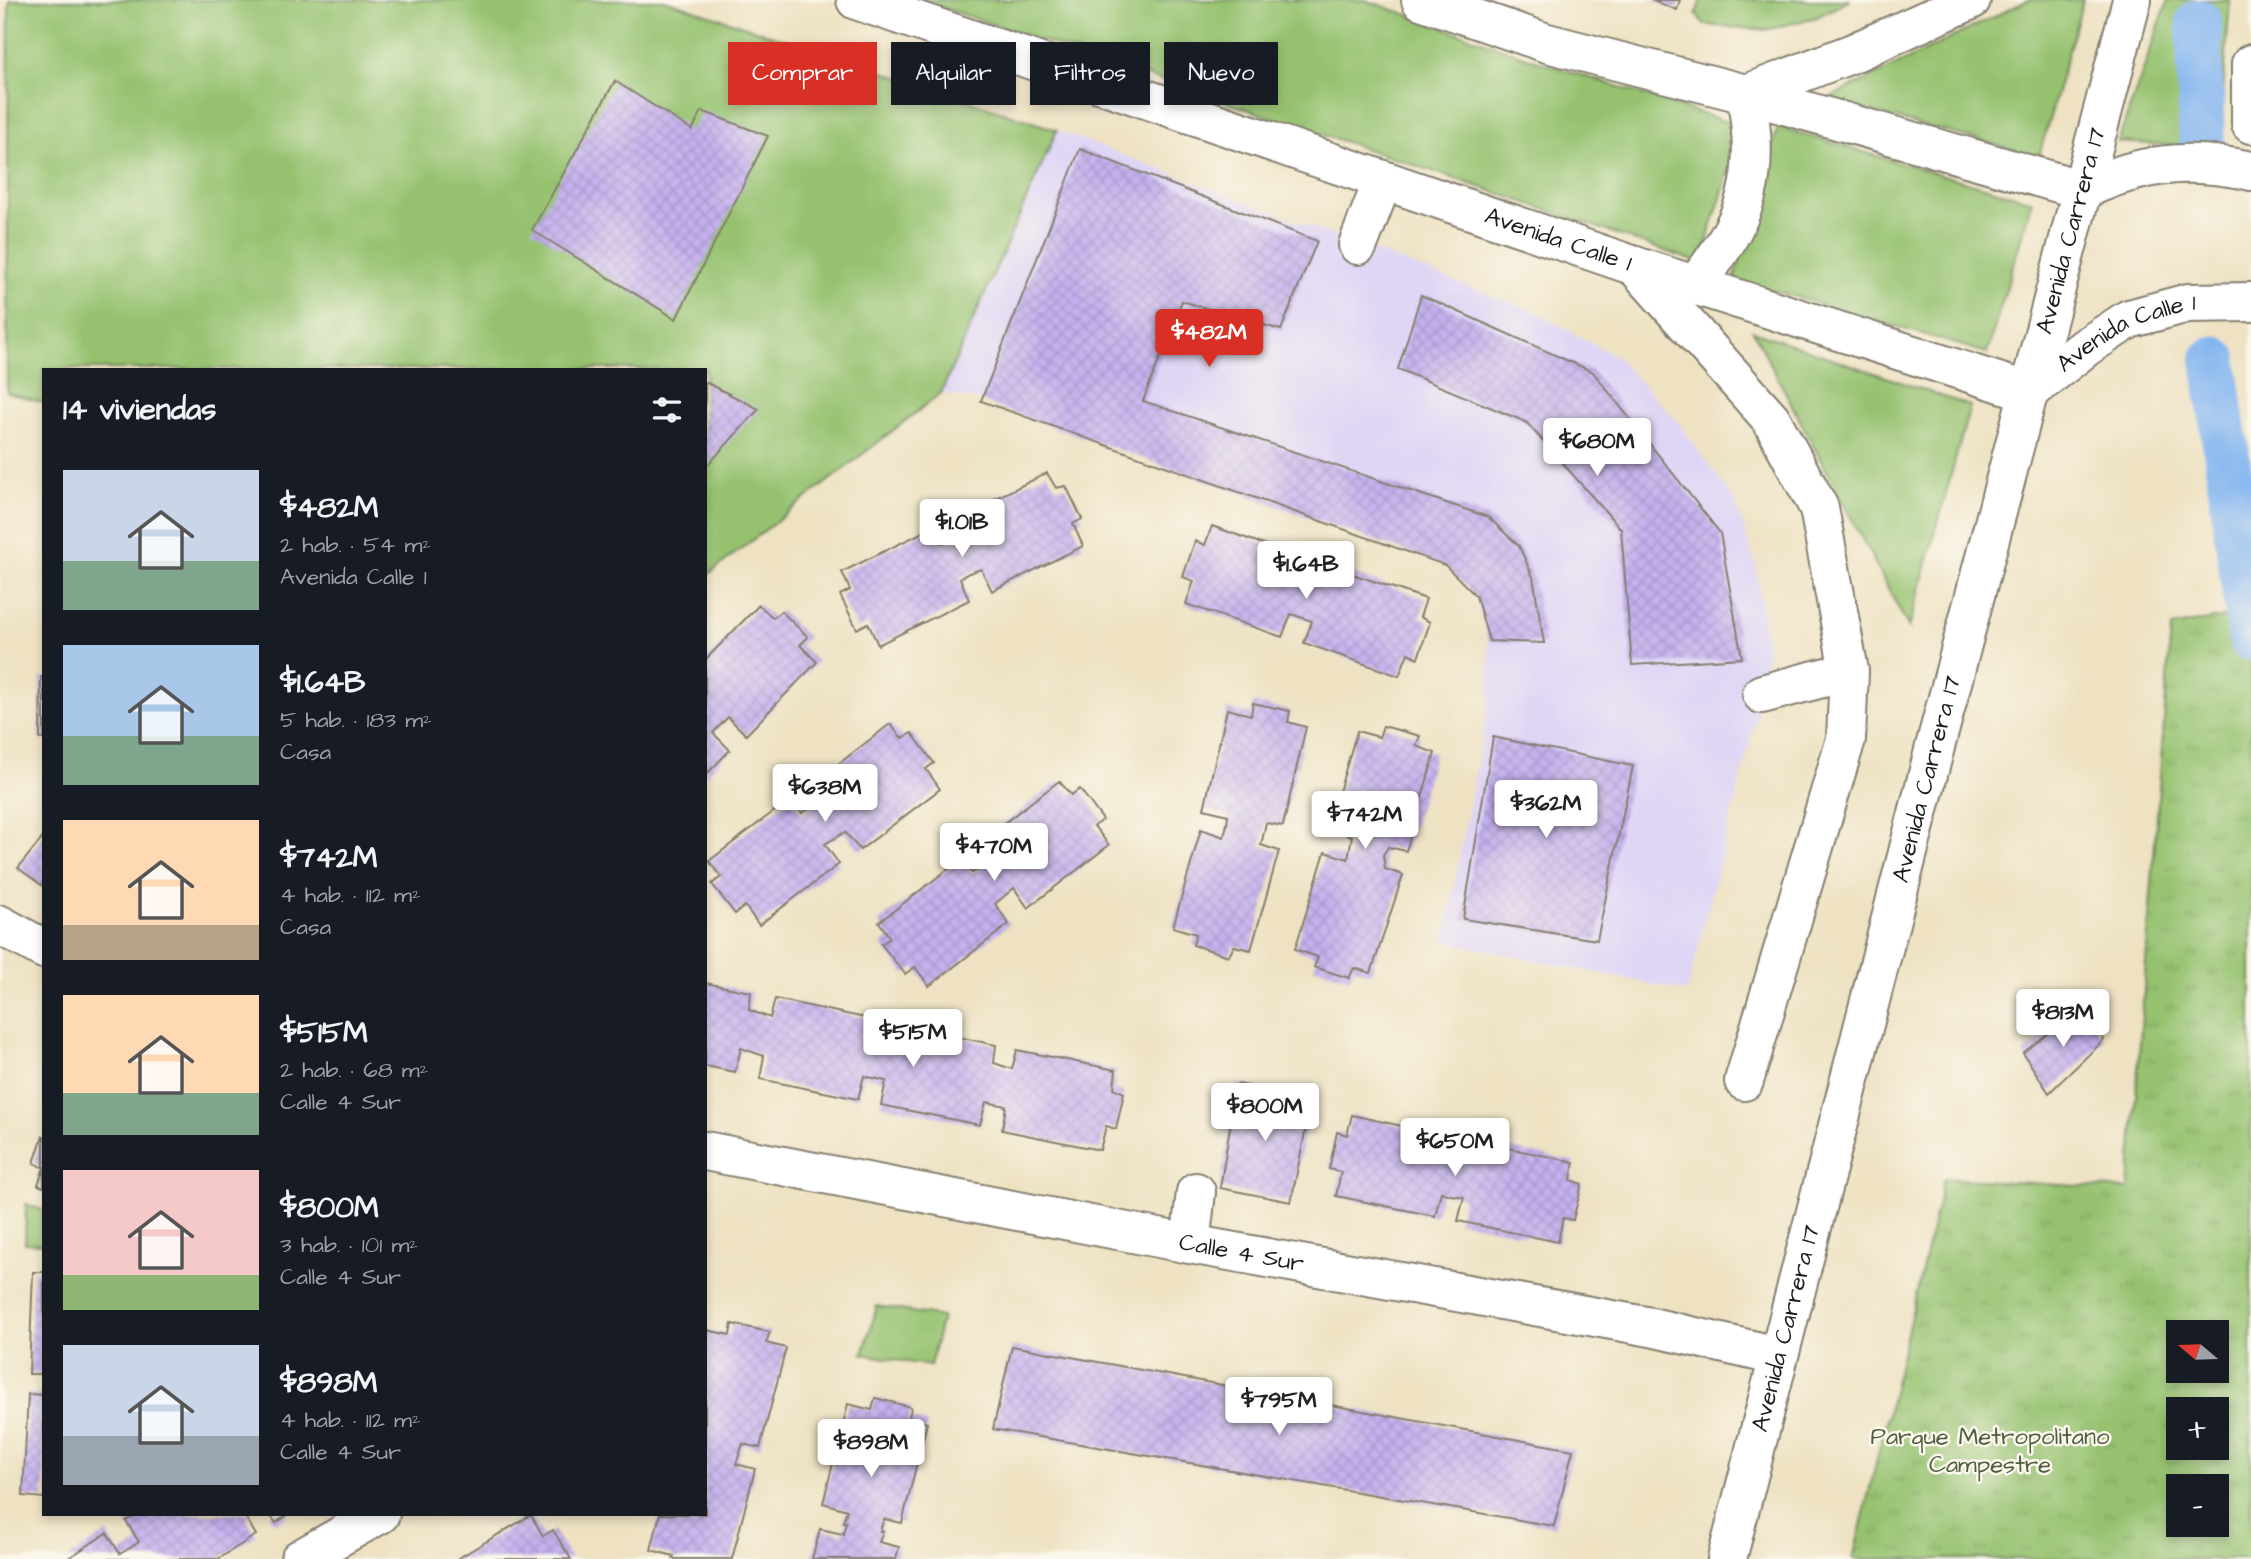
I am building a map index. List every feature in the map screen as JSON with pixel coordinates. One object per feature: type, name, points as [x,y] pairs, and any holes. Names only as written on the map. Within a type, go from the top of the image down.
[{"type":"main road","name":"Avenida Calle 1","points":[[856,0],[1635,266],[2029,392],[2086,347],[2129,319],[2188,303],[2251,303]]},
{"type":"main road","points":[[1422,0],[1547,43],[1746,94],[2083,190],[2110,177],[2161,164],[2198,163],[2251,171]]},
{"type":"main road","points":[[1746,94],[1853,53],[1971,0]]},
{"type":"main road","name":"Avenida Carrera 17","points":[[1727,1559],[2132,0]]},
{"type":"main road","points":[[2251,64],[2251,124]]},
{"type":"main road","points":[[1695,285],[1721,252],[1741,215],[1751,176],[1753,134],[1746,94]]},
{"type":"main road","points":[[1359,245],[1383,180]]},
{"type":"main road","points":[[1635,266],[1771,419],[1819,508],[1849,671],[1846,739],[1744,1082]]},
{"type":"main road","points":[[1762,694],[1849,671]]},
{"type":"main road","points":[[0,925],[42,948]]},
{"type":"main road","name":"Calle 4 Sur","points":[[707,1151],[1190,1244],[1650,1327],[1778,1356]]},
{"type":"main road","points":[[1190,1244],[1196,1192]]},
{"type":"main road","points":[[312,1556],[377,1516]]},
{"type":"shaded area","points":[[1057,130],[1535,312],[1615,356],[1677,421],[1735,501],[1756,566],[1767,648],[1762,694],[1687,992],[1444,941],[1489,701],[1489,641],[1476,596],[1445,565],[981,401],[941,393]]},
{"type":"green space","points":[[9,0],[665,0],[792,42],[728,42],[728,105],[877,105],[877,70],[891,75],[891,105],[982,105],[1057,130],[941,393],[707,575],[707,368],[42,368],[42,402],[7,393]]},
{"type":"green space","points":[[920,0],[1365,0],[1541,62],[1743,127],[1700,263],[1234,105],[1278,105],[1278,42],[1164,42],[1164,81],[1150,77],[1150,42],[1046,42]]},
{"type":"green space","points":[[1701,0],[1850,0],[1817,17],[1766,30],[1705,25],[1696,14]]},
{"type":"green space","points":[[2028,0],[2083,0],[2039,156],[1825,100]]},
{"type":"green space","points":[[2168,0],[2230,0],[2219,148],[2118,142]]},
{"type":"green space","points":[[1778,127],[2032,201],[1987,353],[1734,279]]},
{"type":"green space","points":[[1753,331],[1970,406],[1909,628]]},
{"type":"green space","name":"Parque Metropolitano Campestre","points":[[2251,612],[2251,1559],[1853,1559],[1944,1178],[2129,1189],[2171,627]]},
{"type":"green space","points":[[26,1204],[42,1210],[42,1244],[25,1243]]},
{"type":"green space","points":[[877,1306],[942,1317],[930,1366],[863,1354]]},
{"type":"building","points":[[1651,0],[1680,0],[1677,10]]},
{"type":"building","points":[[615,81],[692,130],[702,111],[768,136],[676,319],[532,230]]},
{"type":"building","points":[[1080,149],[1317,241],[1281,330],[1182,301],[1143,401],[1488,517],[1519,546],[1533,577],[1544,643],[1489,641],[1476,596],[1445,565],[981,401]]},
{"type":"building","points":[[1421,295],[1593,372],[1720,533],[1742,658],[1632,665],[1621,529],[1526,422],[1398,369]]},
{"type":"building","points":[[707,383],[759,409],[707,466]]},
{"type":"building","points":[[1047,473],[1056,488],[1066,486],[1082,519],[1073,524],[1083,546],[992,591],[981,569],[969,573],[960,578],[969,600],[878,645],[868,623],[857,629],[840,595],[850,590],[842,572],[933,527],[942,543],[954,542],[964,536],[955,518]]},
{"type":"building","points":[[1212,526],[1308,560],[1303,577],[1313,582],[1322,585],[1329,566],[1426,599],[1420,617],[1430,622],[1418,658],[1408,653],[1399,676],[1304,643],[1312,621],[1291,614],[1282,637],[1186,604],[1194,581],[1183,577],[1195,541],[1205,545]]},
{"type":"building","points":[[759,605],[773,618],[781,611],[808,637],[800,645],[817,662],[746,735],[728,717],[713,733],[730,750],[707,774],[707,658]]},
{"type":"building","points":[[41,677],[42,677],[42,739]]},
{"type":"building","points":[[1253,703],[1290,711],[1288,722],[1306,727],[1283,826],[1266,823],[1261,845],[1279,851],[1251,950],[1234,946],[1229,956],[1193,945],[1196,934],[1173,927],[1201,829],[1224,837],[1228,815],[1204,809],[1227,709],[1251,715]]},
{"type":"building","points":[[890,724],[902,738],[912,733],[934,763],[926,769],[940,789],[860,850],[845,832],[825,844],[839,864],[759,925],[745,906],[735,914],[712,884],[721,877],[709,861],[790,799],[802,813],[821,802],[810,786]]},
{"type":"building","points":[[1383,726],[1420,736],[1416,746],[1435,753],[1406,851],[1388,847],[1383,855],[1385,869],[1403,875],[1371,973],[1354,968],[1349,978],[1314,967],[1318,957],[1295,949],[1325,852],[1348,859],[1352,836],[1328,829],[1357,731],[1379,737]]},
{"type":"building","points":[[1493,737],[1633,766],[1597,940],[1463,919]]},
{"type":"building","points":[[1059,781],[1071,795],[1080,789],[1103,820],[1094,826],[1109,845],[1028,908],[1014,888],[995,904],[1009,924],[929,986],[915,967],[905,974],[881,944],[890,938],[879,922],[960,860],[972,873],[981,868],[990,860],[978,843]]},
{"type":"building","points":[[42,838],[42,886],[18,868]]},
{"type":"building","points":[[707,983],[751,992],[749,1010],[770,1018],[775,999],[875,1020],[872,1038],[882,1042],[892,1044],[897,1024],[996,1045],[994,1063],[1012,1069],[1017,1050],[1116,1070],[1114,1088],[1124,1093],[1116,1129],[1106,1126],[1100,1150],[1002,1130],[1006,1106],[986,1102],[980,1125],[881,1105],[886,1081],[864,1076],[858,1099],[760,1079],[764,1056],[741,1048],[735,1072],[707,1066]]},
{"type":"building","points":[[2081,1008],[2104,1040],[2049,1093],[2023,1053]]},
{"type":"building","points":[[1237,1084],[1312,1098],[1291,1202],[1220,1188]]},
{"type":"building","points":[[1352,1115],[1452,1137],[1449,1154],[1459,1158],[1470,1160],[1474,1141],[1574,1162],[1571,1180],[1582,1184],[1573,1220],[1563,1218],[1558,1242],[1458,1221],[1464,1197],[1441,1192],[1435,1216],[1336,1196],[1341,1172],[1329,1169],[1337,1132],[1347,1135]]},
{"type":"building","points":[[42,1139],[42,1167],[34,1163]]},
{"type":"building","points":[[33,1272],[42,1272],[42,1374],[29,1374]]},
{"type":"building","points":[[732,1324],[770,1332],[766,1343],[786,1348],[760,1448],[743,1444],[736,1464],[755,1469],[732,1559],[673,1559],[674,1556],[651,1550],[660,1516],[707,1516],[707,1330],[730,1335]]},
{"type":"building","points":[[1012,1346],[1573,1450],[1554,1526],[993,1429]]},
{"type":"building","points":[[28,1394],[42,1395],[42,1498],[23,1496]]},
{"type":"building","points":[[875,1398],[911,1407],[909,1418],[927,1423],[902,1523],[884,1519],[880,1531],[883,1531],[879,1542],[899,1547],[896,1559],[812,1559],[820,1529],[843,1534],[846,1522],[843,1522],[847,1510],[823,1503],[848,1404],[872,1410]]},
{"type":"building","points":[[135,1516],[250,1516],[246,1518],[256,1535],[218,1559],[67,1559],[107,1533],[120,1554],[130,1548],[139,1542],[126,1521]]},
{"type":"building","points":[[271,1516],[286,1516],[276,1523]]},
{"type":"building","points":[[532,1516],[543,1536],[553,1530],[571,1559],[457,1559]]},
{"type":"waterway","points":[[2199,22],[2202,155]]},
{"type":"waterway","points":[[2214,359],[2251,638]]}]
